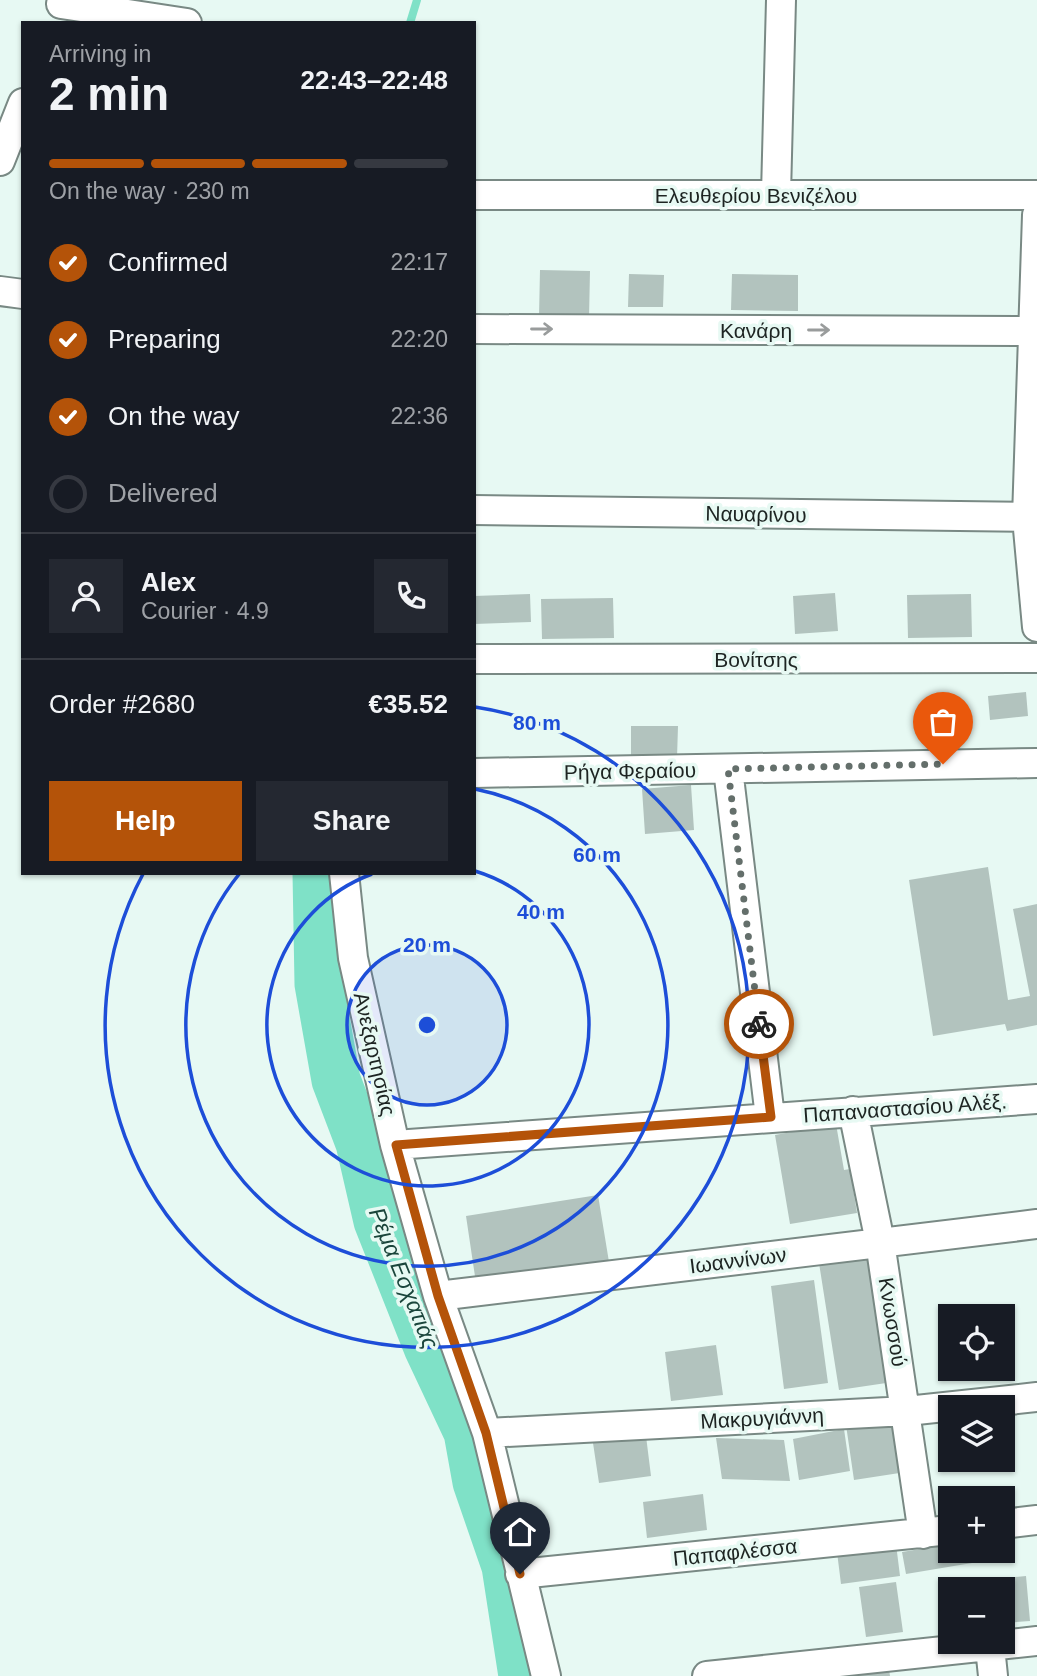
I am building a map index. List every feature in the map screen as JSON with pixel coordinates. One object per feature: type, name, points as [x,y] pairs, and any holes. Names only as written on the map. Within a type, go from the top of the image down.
[{"type":"street","points":[[776,194],[781,0]]},
{"type":"street","points":[[59,9],[169,21]]},
{"type":"street","points":[[10,150],[21,110]]},
{"type":"street","name":"Ελευθερίου Βενιζέλου","points":[[476,195],[1037,195]]},
{"type":"street","points":[[1037,215],[1032,518],[1037,627]]},
{"type":"street","points":[[0,291],[21,294]]},
{"type":"street","name":"Κανάρη","points":[[476,329],[1034,331]]},
{"type":"street","name":"Ναυαρίνου","points":[[476,510],[1032,518]]},
{"type":"street","name":"Βονίτσης","points":[[476,659],[1037,658]]},
{"type":"street","name":"Ρήγα Φεραίου","points":[[476,773],[1037,763]]},
{"type":"street","points":[[728,769],[771,1117]]},
{"type":"street","name":"Ανεξαρτησίας","points":[[344,875],[353,958],[396,1145],[438,1296],[486,1433],[546,1676]]},
{"type":"street","name":"Παπαναστασίου Αλέξ.","points":[[396,1145],[1037,1099]]},
{"type":"street","name":"Κνωσσού","points":[[853,1111],[880,1242],[906,1410],[937,1532]]},
{"type":"street","name":"Ιωαννίνων","points":[[438,1296],[1037,1224]]},
{"type":"street","name":"Μακρυγιάννη","points":[[486,1433],[906,1410],[1037,1397]]},
{"type":"street","points":[[1015,1523],[1037,1520]]},
{"type":"street","name":"Παπαφλέσσα","points":[[520,1574],[937,1532]]},
{"type":"street","points":[[1015,1644],[1037,1641]]},
{"type":"street","points":[[707,1676],[938,1653]]},
{"type":"street","points":[[990,1654],[993,1676]]},
{"type":"building","points":[[540,270],[590,271],[589,318],[539,317]]},
{"type":"building","points":[[629,274],[664,275],[663,307],[628,307]]},
{"type":"building","points":[[732,274],[798,275],[798,311],[731,310]]},
{"type":"building","points":[[835,593],[838,631],[795,634],[793,596]]},
{"type":"building","points":[[530,594],[531,622],[476,624],[476,596]]},
{"type":"building","points":[[971,594],[972,637],[908,638],[907,595]]},
{"type":"building","points":[[613,598],[614,638],[542,639],[541,599]]},
{"type":"building","points":[[1026,692],[1028,716],[990,720],[988,696]]},
{"type":"building","points":[[631,726],[678,726],[677,758],[631,758]]},
{"type":"building","points":[[691,785],[694,830],[645,834],[642,789]]},
{"type":"building","points":[[988,867],[1008,1000],[1030,996],[1013,909],[1037,904],[1037,1025],[1007,1031],[1005,1024],[933,1036],[909,880]]},
{"type":"building","points":[[836,1124],[844,1170],[850,1169],[857,1213],[790,1224],[775,1135]]},
{"type":"building","points":[[598,1195],[609,1262],[476,1283],[466,1216]]},
{"type":"building","points":[[874,1254],[893,1382],[839,1390],[819,1263]]},
{"type":"building","points":[[814,1280],[828,1383],[784,1389],[771,1286]]},
{"type":"building","points":[[716,1345],[723,1395],[671,1401],[665,1352]]},
{"type":"building","points":[[898,1417],[906,1472],[854,1480],[846,1425]]},
{"type":"building","points":[[844,1429],[850,1471],[799,1480],[793,1439]]},
{"type":"building","points":[[646,1436],[651,1476],[599,1483],[593,1443]]},
{"type":"building","points":[[716,1438],[784,1440],[790,1481],[722,1479]]},
{"type":"building","points":[[703,1494],[707,1530],[647,1538],[643,1502]]},
{"type":"building","points":[[896,1544],[900,1576],[841,1584],[837,1552]]},
{"type":"building","points":[[938,1546],[938,1563],[972,1563],[906,1574],[902,1552]]},
{"type":"building","points":[[1026,1576],[1030,1621],[1015,1622],[1015,1577]]},
{"type":"building","points":[[896,1582],[903,1632],[866,1637],[859,1587]]},
{"type":"building","points":[[889,1669],[890,1676],[850,1676],[850,1674]]},
{"type":"waterway","name":"Ρέμα Εσχατιάς","points":[[411,21],[417,0]]},
{"type":"waterway","name":"Ρέμα Εσχατιάς","points":[[317,875],[319,984],[336,1080],[360,1143],[378,1221],[428,1347],[468,1432],[477,1482],[506,1566],[523,1676]]},
{"type":"way so far","points":[[759,1024],[728,769],[943,764]]},
{"type":"route","points":[[520,1574],[486,1433],[438,1296],[396,1145],[771,1117],[759,1024]]}]
